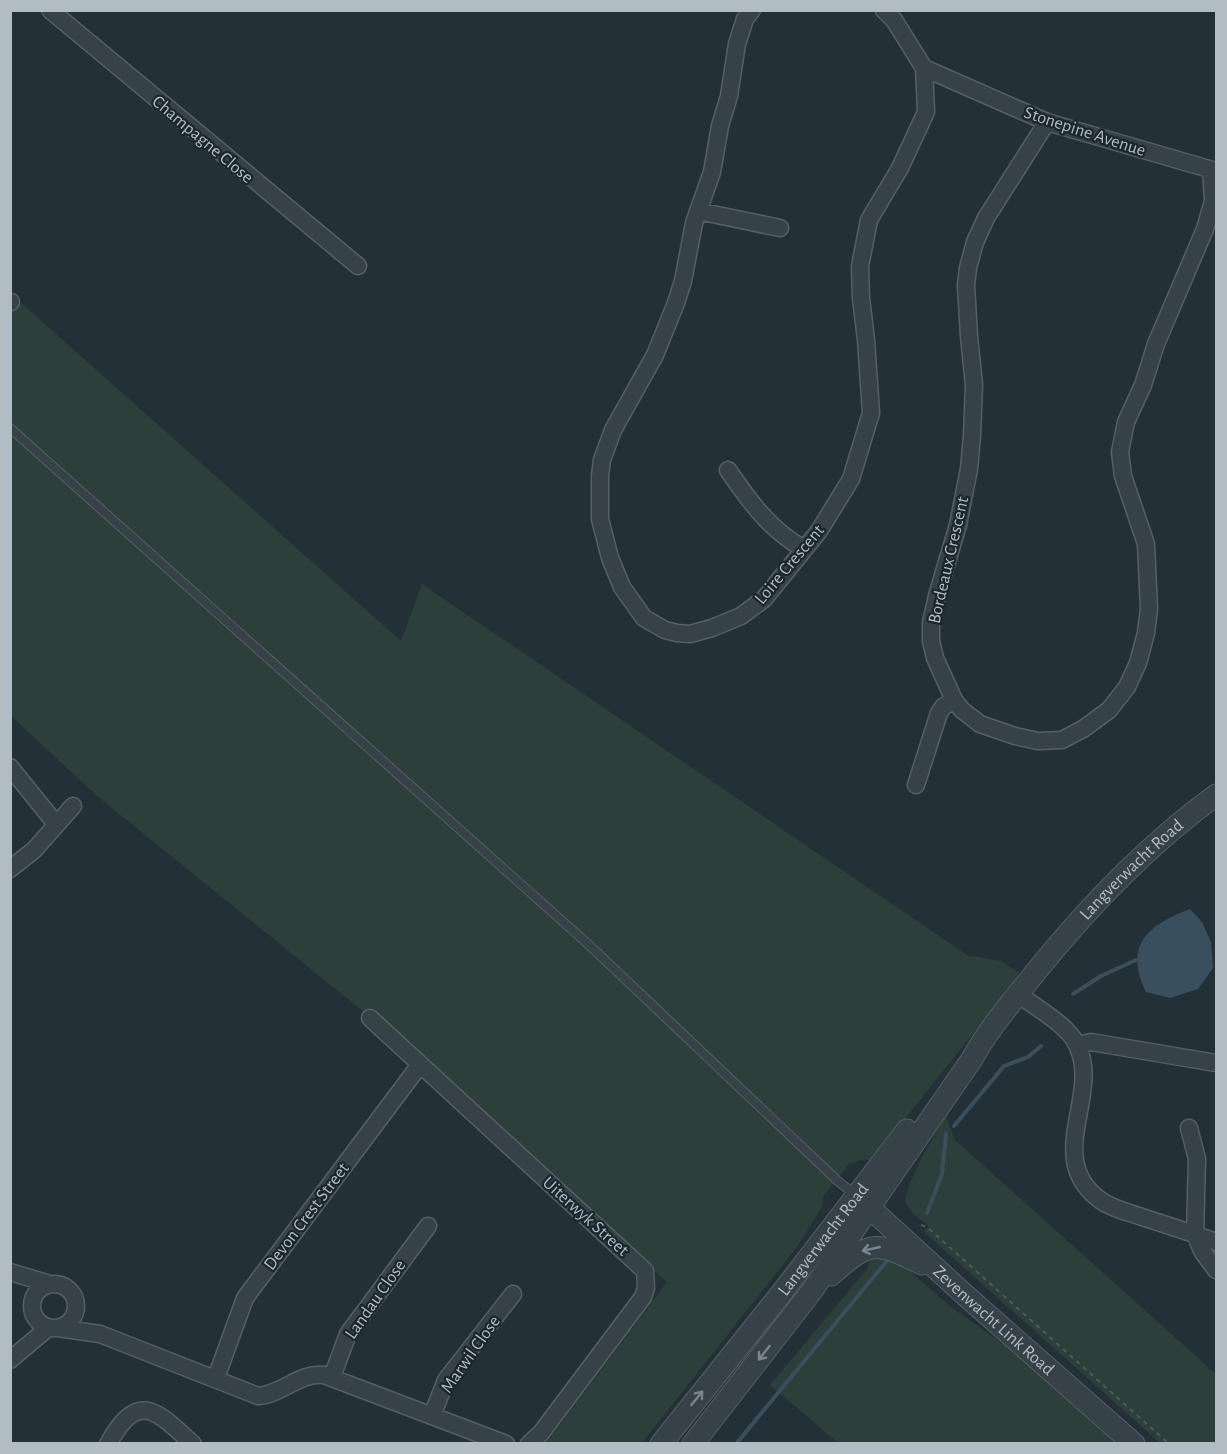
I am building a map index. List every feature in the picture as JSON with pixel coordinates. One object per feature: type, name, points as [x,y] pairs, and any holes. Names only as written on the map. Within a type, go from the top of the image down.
[{"type":"street","name":"Champagne Close","points":[[50,10],[358,266]]},
{"type":"street","name":"Loire Crescent","points":[[752,10],[745,19],[737,44],[729,96],[720,126],[712,172],[698,211],[683,282],[668,326],[639,385],[613,430],[602,460],[599,485],[600,519],[610,558],[622,587],[644,618],[665,630],[690,634],[741,616],[764,599],[819,531],[851,479],[871,413],[860,266],[869,220],[900,168],[926,112],[924,68],[894,20],[884,10]]},
{"type":"street","name":"Stonepine Avenue","points":[[924,68],[1047,122],[1214,171]]},
{"type":"street","name":"Bordeaux Crescent","points":[[1047,122],[986,218],[975,242],[968,268],[966,285],[974,385],[969,469],[958,525],[938,592],[931,641],[935,658],[954,700],[980,724],[1015,736],[1038,741],[1062,740],[1083,729],[1109,710],[1127,687],[1138,663],[1146,633],[1149,581],[1146,544],[1123,476],[1120,453],[1126,422],[1205,229],[1213,201],[1214,171]]},
{"type":"street","points":[[698,211],[780,228]]},
{"type":"street","points":[[728,470],[761,515],[788,539],[804,549]]},
{"type":"street","points":[[916,785],[939,713],[943,707],[954,700]]},
{"type":"street","points":[[10,767],[56,824]]},
{"type":"street","name":"Langverwacht Road","points":[[693,1443],[811,1292],[862,1201],[964,1055],[985,1036],[1070,930],[1125,871],[1156,842],[1216,795]]},
{"type":"street","points":[[10,869],[34,850],[73,806]]},
{"type":"street","points":[[1018,994],[1060,1026],[1077,1046],[1083,1075],[1073,1150],[1081,1179],[1093,1194],[1108,1206],[1216,1242]]},
{"type":"street","name":"Uiterwyk Street","points":[[370,1018],[419,1066],[645,1271],[646,1288],[643,1297],[542,1433],[529,1443]]},
{"type":"street","points":[[1077,1046],[1091,1042],[1216,1063]]},
{"type":"street","name":"Devon Crest Street","points":[[216,1378],[245,1298],[419,1066]]},
{"type":"street","points":[[1189,1128],[1197,1159],[1195,1234],[1202,1251],[1216,1270]]},
{"type":"street","name":"Langverwacht Road","points":[[661,1443],[780,1295],[862,1201]]},
{"type":"street","name":"Zevenwacht Link Road","points":[[862,1201],[1134,1443]]},
{"type":"street","name":"Landau Close","points":[[332,1377],[348,1334],[428,1226]]},
{"type":"street","points":[[811,1292],[857,1254],[875,1247],[886,1247],[944,1275]]},
{"type":"street","points":[[10,1273],[50,1284],[59,1284],[67,1288],[100,1334]]},
{"type":"street","points":[[10,1273],[33,1306],[41,1324],[53,1328],[100,1334],[216,1378],[253,1395],[262,1396],[314,1374],[332,1377],[506,1443]]},
{"type":"street","points":[[14,1356],[36,1292],[50,1284]]},
{"type":"street","name":"Marwil Close","points":[[432,1416],[446,1380],[513,1294]]},
{"type":"street","points":[[14,1356],[53,1328],[68,1323],[75,1314],[76,1303]]},
{"type":"street","points":[[108,1443],[128,1417],[138,1410],[149,1410],[160,1415],[193,1443]]},
{"type":"lane","points":[[10,428],[588,944],[840,1183],[862,1201]]},
{"type":"path","points":[[921,1225],[927,1227],[1169,1443]]},
{"type":"green space","points":[[10,293],[401,641],[422,584],[970,957],[1001,961],[1019,973],[1012,985],[871,1161],[865,1159],[849,1164],[824,1195],[822,1207],[797,1247],[642,1443],[546,1443],[667,1282],[370,1017],[97,796],[11,716]]},
{"type":"green space","points":[[946,1117],[955,1140],[1216,1374],[1216,1443],[1160,1443],[924,1232],[928,1226],[909,1209],[906,1195],[921,1160]]},
{"type":"green space","points":[[871,1256],[897,1260],[950,1306],[1038,1369],[1122,1443],[838,1443],[770,1385],[867,1269]]},
{"type":"water","points":[[1190,909],[1202,922],[1211,942],[1213,968],[1198,989],[1170,998],[1146,992],[1137,961],[1144,939],[1162,922]]},
{"type":"waterway","points":[[1073,994],[1101,976],[1136,960]]},
{"type":"waterway","points":[[954,1126],[1004,1066],[1028,1057],[1041,1046]]},
{"type":"waterway","points":[[927,1213],[942,1174],[946,1134]]},
{"type":"waterway","points":[[736,1444],[890,1257]]}]
